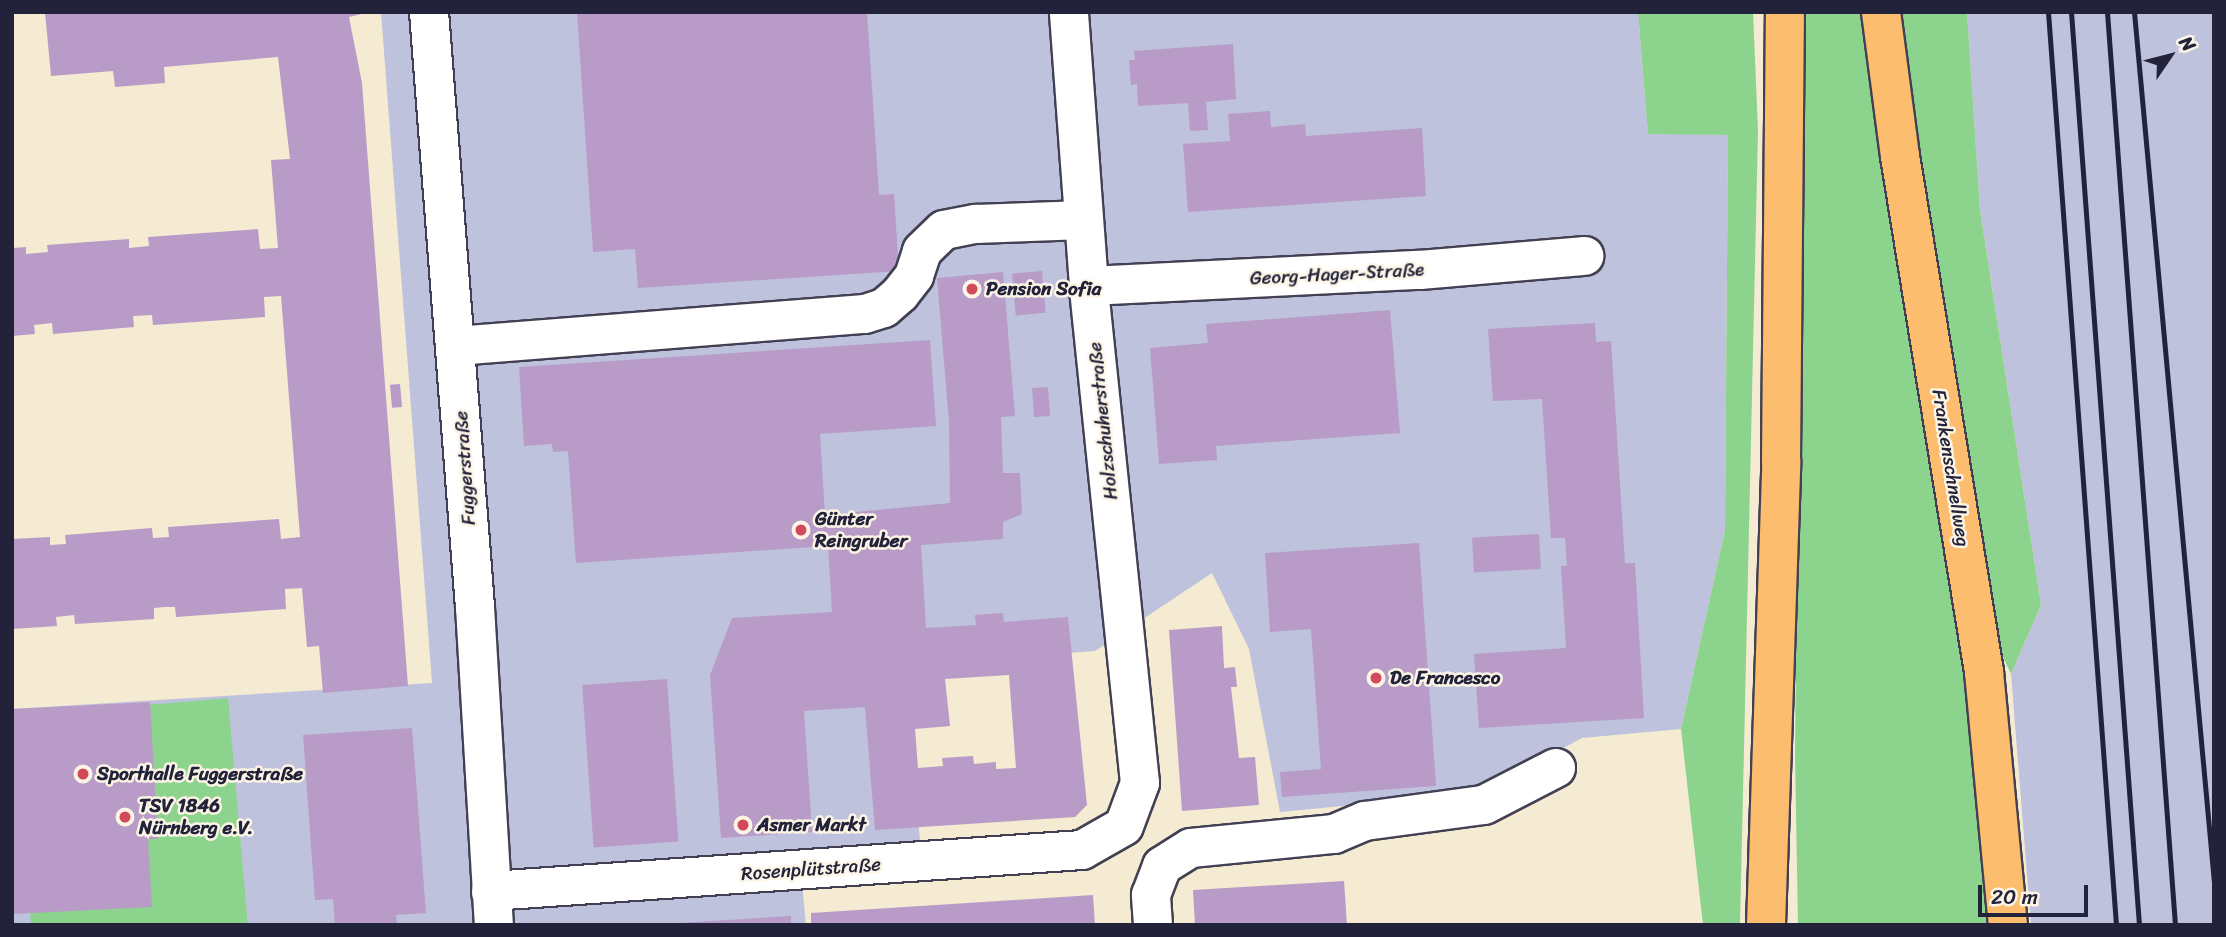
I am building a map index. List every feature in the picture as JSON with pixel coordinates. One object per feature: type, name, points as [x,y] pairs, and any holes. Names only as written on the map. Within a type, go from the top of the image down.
[{"type":"highway","points":[[1766,925],[1781,461],[1785,12]]},
{"type":"highway","name":"Frankenschnellweg","points":[[1881,12],[1906,194],[1984,672],[2008,925]]},
{"type":"street","name":"Fuggerstraße","points":[[429,12],[456,346],[492,908]]},
{"type":"street","name":"Holzschuherstraße","points":[[1069,12],[1089,286],[1140,783],[1124,827]]},
{"type":"street","points":[[456,346],[865,314],[884,308],[900,294],[914,276],[922,251],[944,230],[976,224],[1084,220]]},
{"type":"street","name":"Georg-Hager-Straße","points":[[1089,286],[1420,270],[1584,256]]},
{"type":"street","points":[[1153,925],[1151,895],[1162,866],[1191,848],[1334,834],[1365,821],[1484,806],[1556,768]]},
{"type":"street","name":"Rosenplütstraße","points":[[492,908],[1082,850],[1124,827]]},
{"type":"shaded area","points":[[381,12],[1638,12],[1648,133],[1728,135],[1725,530],[1681,729],[1582,738],[1479,793],[1280,812],[1249,649],[1212,573],[1095,651],[906,665],[921,854],[800,862],[806,925],[12,925],[12,709],[432,683]]},
{"type":"shaded area","points":[[1967,12],[2214,12],[2214,925],[2031,925],[2011,674],[2041,605],[1980,210]]},
{"type":"green space","points":[[1638,12],[1753,12],[1758,131],[1740,925],[1703,925],[1681,729],[1725,530],[1728,135],[1648,134]]},
{"type":"green space","points":[[1803,12],[1861,12],[1960,634],[1990,925],[1798,925],[1795,754]]},
{"type":"green space","points":[[1897,12],[1967,12],[1980,210],[2041,605],[2011,674],[1999,648]]},
{"type":"green space","name":"TSV 1846 Nürnberg e.V.","points":[[228,698],[248,925],[31,925],[13,717]]},
{"type":"building","points":[[45,12],[370,12],[349,17],[362,83],[408,686],[323,693],[319,646],[307,647],[302,588],[285,589],[286,609],[176,617],[175,607],[164,607],[154,608],[154,619],[75,624],[74,615],[56,617],[57,626],[12,629],[12,539],[50,537],[50,545],[66,544],[65,535],[152,528],[153,538],[169,537],[168,527],[279,519],[281,539],[300,537],[281,296],[264,297],[265,317],[153,325],[152,315],[133,316],[134,327],[53,334],[52,323],[34,325],[35,334],[12,336],[12,248],[26,247],[26,254],[48,252],[47,245],[129,239],[129,248],[149,246],[148,237],[258,229],[260,249],[278,248],[271,160],[290,159],[278,57],[164,67],[165,83],[115,87],[113,71],[51,76]]},
{"type":"building","points":[[577,12],[867,12],[879,195],[894,194],[899,271],[638,288],[635,249],[593,252]]},
{"type":"building","points":[[1233,44],[1236,99],[1206,102],[1208,130],[1190,131],[1188,103],[1138,106],[1137,84],[1131,85],[1129,60],[1135,60],[1134,51]]},
{"type":"building","points":[[1270,111],[1271,127],[1305,124],[1306,136],[1422,128],[1426,196],[1188,212],[1183,144],[1230,141],[1228,114]]},
{"type":"building","points":[[1042,271],[1046,313],[1016,315],[1012,274]]},
{"type":"building","points":[[1003,272],[1015,416],[1001,417],[1003,473],[1020,473],[1022,514],[1003,522],[1003,539],[921,545],[926,628],[976,625],[975,615],[1003,613],[1004,622],[1068,617],[1087,805],[1075,817],[875,830],[865,707],[804,711],[812,832],[721,838],[710,675],[732,618],[832,612],[828,546],[576,563],[568,451],[553,452],[552,444],[524,446],[519,367],[930,340],[936,426],[820,434],[825,515],[950,503],[949,422],[937,278]],"holes":[[[1009,675],[1016,768],[996,769],[996,762],[974,764],[973,756],[942,758],[943,766],[918,768],[915,729],[950,726],[945,679]]]},
{"type":"building","points":[[1390,310],[1400,433],[1216,446],[1217,460],[1159,464],[1150,348],[1208,343],[1206,324]]},
{"type":"building","points":[[1595,323],[1596,342],[1611,341],[1625,563],[1635,563],[1644,718],[1479,728],[1474,654],[1566,648],[1561,566],[1567,566],[1565,538],[1551,538],[1542,399],[1493,401],[1488,329]]},
{"type":"building","points":[[400,384],[402,407],[392,408],[390,385]]},
{"type":"building","points":[[1048,387],[1050,416],[1034,417],[1032,388]]},
{"type":"building","points":[[1539,534],[1541,569],[1474,572],[1472,538]]},
{"type":"building","points":[[1419,543],[1436,786],[1282,797],[1280,772],[1321,769],[1311,629],[1270,632],[1265,553]]},
{"type":"building","points":[[1222,626],[1224,668],[1235,667],[1237,687],[1231,687],[1239,758],[1255,757],[1259,805],[1182,811],[1169,630]]},
{"type":"building","points":[[667,679],[678,842],[594,848],[582,685]]},
{"type":"building","name":"Sporthalle Fuggerstraße","points":[[150,702],[158,839],[148,839],[152,907],[12,914],[12,709]]},
{"type":"building","points":[[412,728],[426,913],[396,915],[397,925],[335,925],[333,899],[315,900],[303,735]]},
{"type":"building","points":[[1344,881],[1347,925],[1195,925],[1193,890]]},
{"type":"building","points":[[1093,895],[1095,925],[811,925],[811,913]]},
{"type":"building","points":[[791,916],[791,925],[678,925],[678,923]]},
{"type":"railway","points":[[2048,12],[2116,925]]},
{"type":"railway","points":[[2071,12],[2139,925]]},
{"type":"railway","points":[[2107,12],[2175,925]]},
{"type":"railway","points":[[2134,12],[2214,883]]},
{"type":"place","name":"Pension Sofia","points":[[972,289]]},
{"type":"place","name":"Günter Reingruber","points":[[801,530]]},
{"type":"place","name":"De Francesco","points":[[1376,678]]},
{"type":"place","name":"Sporthalle Fuggerstraße","points":[[83,774]]},
{"type":"place","name":"TSV 1846 Nürnberg e.V.","points":[[125,817]]},
{"type":"place","name":"Asmer Markt","points":[[743,825]]}]
